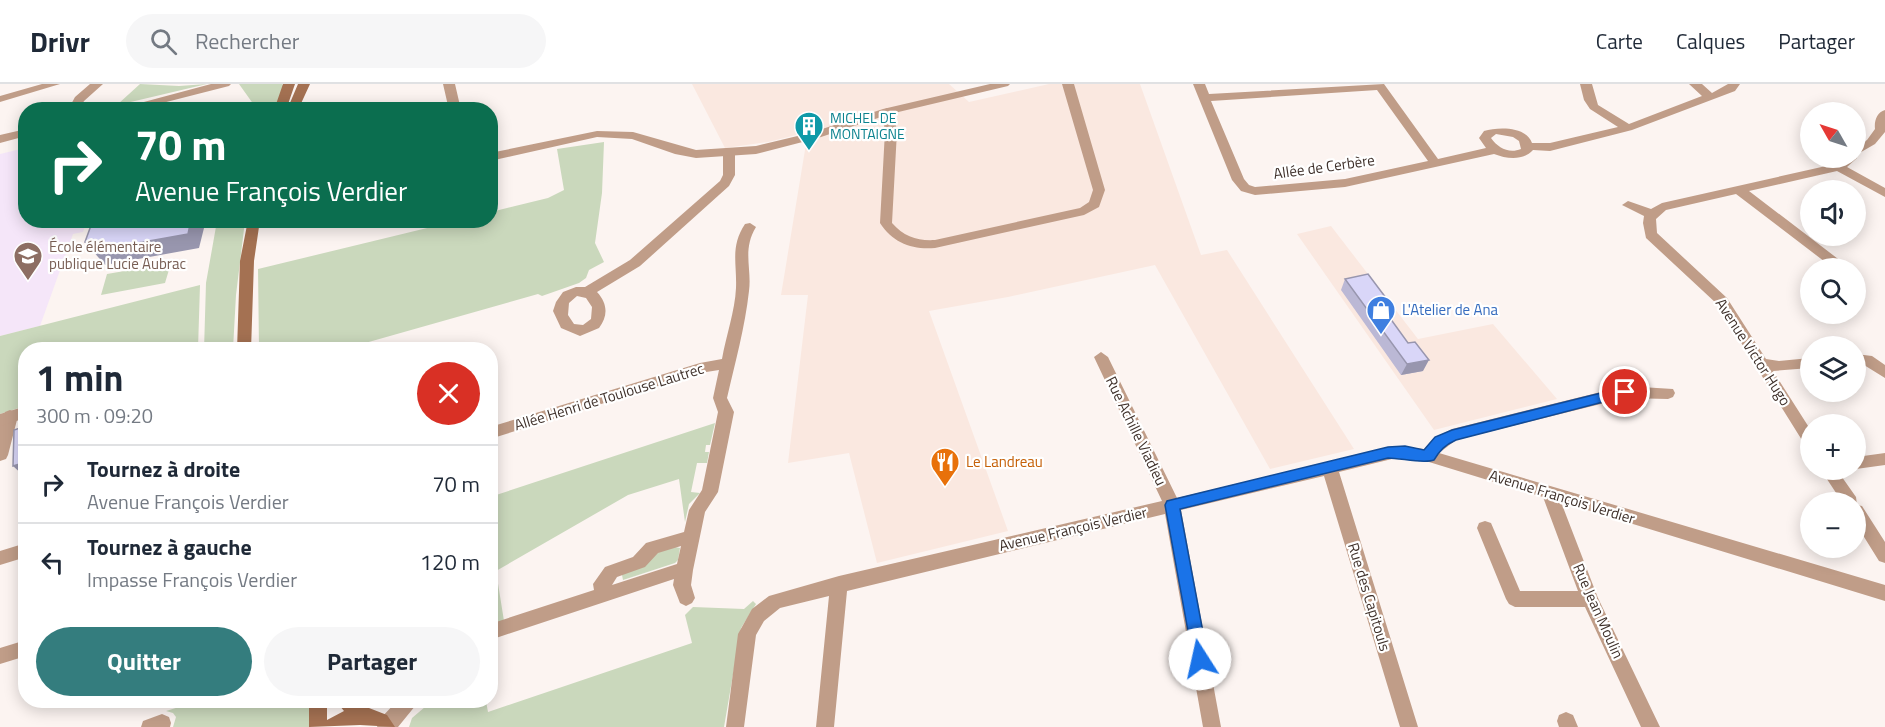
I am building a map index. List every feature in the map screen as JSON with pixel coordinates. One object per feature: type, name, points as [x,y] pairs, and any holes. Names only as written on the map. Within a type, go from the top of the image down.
[{"type":"main road","points":[[283,102],[289,84]]},
{"type":"main road","points":[[296,102],[304,84]]},
{"type":"main road","points":[[244,342],[247,261],[253,228]]},
{"type":"main road","points":[[318,708],[318,727]]},
{"type":"main road","points":[[354,708],[365,716]]},
{"type":"main road","points":[[333,727],[346,719],[365,716],[374,717],[386,726]]},
{"type":"street","points":[[0,99],[54,84]]},
{"type":"street","points":[[77,102],[97,84]]},
{"type":"street","points":[[152,102],[225,84]]},
{"type":"street","points":[[449,84],[453,102]]},
{"type":"street","points":[[498,155],[575,137],[604,134],[639,137],[689,153],[729,153],[799,141],[887,111],[1004,84]]},
{"type":"street","points":[[887,111],[891,131],[886,223],[891,230],[904,239],[921,245],[935,244],[1084,211],[1095,204],[1099,190],[1068,84]]},
{"type":"street","name":"Allée de Cerbère","points":[[1199,84],[1238,180],[1245,188],[1255,191],[1346,183],[1495,150],[1518,154],[1527,150],[1528,146],[1550,147],[1628,128],[1731,89],[1734,84]]},
{"type":"street","points":[[1586,84],[1588,98],[1594,107],[1628,128]]},
{"type":"street","points":[[1695,84],[1710,97]]},
{"type":"street","points":[[1203,98],[1381,85],[1435,163]]},
{"type":"street","points":[[1866,145],[1874,140],[1881,129],[1880,122],[1885,113]]},
{"type":"street","points":[[1495,150],[1485,138],[1488,133],[1496,130],[1516,134],[1525,140],[1528,146]]},
{"type":"street","points":[[0,139],[18,134]]},
{"type":"street","points":[[588,292],[635,263],[725,183],[729,175],[729,153]]},
{"type":"street","points":[[1628,205],[1652,214],[1662,207],[1834,168]]},
{"type":"street","points":[[1841,168],[1885,193]]},
{"type":"street","points":[[1738,189],[1828,258]]},
{"type":"street","name":"Avenue Victor Hugo","points":[[1652,214],[1649,223],[1651,235],[1722,302],[1800,425]]},
{"type":"street","name":"Allée Henri de Toulouse Lautrec","points":[[686,598],[682,585],[684,570],[698,507],[710,492],[726,412],[720,398],[743,289],[740,258],[746,233],[750,227]]},
{"type":"street","name":"Rue Achille Viadieu","points":[[1101,357],[1172,505],[1212,727]]},
{"type":"street","points":[[1866,360],[1885,373]]},
{"type":"street","name":"Allée Henri de Toulouse Lautrec","points":[[498,431],[700,368],[728,363]]},
{"type":"street","points":[[1761,364],[1779,366],[1800,364]]},
{"type":"street","points":[[1429,456],[1431,450],[1440,441],[1452,435],[1625,392],[1668,393]]},
{"type":"street","points":[[0,455],[5,418]]},
{"type":"street","name":"Avenue François Verdier","points":[[735,727],[747,634],[758,615],[768,605],[779,599],[1396,452],[1429,456],[1885,593]]},
{"type":"street","points":[[1866,462],[1885,459]]},
{"type":"street","name":"Rue des Capitouls","points":[[1330,468],[1409,727]]},
{"type":"street","name":"Rue Jean Moulin","points":[[1550,494],[1590,599],[1651,727]]},
{"type":"street","points":[[1866,527],[1885,556]]},
{"type":"street","points":[[1485,528],[1515,599],[1590,599]]},
{"type":"street","points":[[603,595],[602,584],[611,572],[639,562],[654,547],[679,539],[691,539]]},
{"type":"street","points":[[0,558],[18,552]]},
{"type":"street","points":[[498,629],[684,570]]},
{"type":"street","points":[[825,727],[839,584]]},
{"type":"street","points":[[0,656],[18,650]]},
{"type":"street","points":[[386,726],[403,708]]},
{"type":"shaded area","points":[[692,84],[949,84],[969,102],[1049,84],[1140,84],[1201,255],[1227,250],[1354,449],[1270,469],[1155,265],[1008,297],[929,311],[1008,531],[877,563],[849,453],[788,463],[808,295],[781,295],[808,132],[768,142],[725,148]]},
{"type":"shaded area","name":"École élémentaire publique Lucie Aubrac","points":[[18,150],[18,228],[84,228],[83,232],[73,234],[40,326],[0,336],[0,154]]},
{"type":"shaded area","points":[[1331,226],[1418,339],[1493,324],[1557,399],[1434,430],[1297,234]]},
{"type":"green space","points":[[140,84],[179,86],[207,84],[131,102],[120,102]]},
{"type":"green space","points":[[239,84],[282,84],[284,86],[280,102],[252,102]]},
{"type":"green space","points":[[604,142],[602,193],[595,243],[604,262],[589,270],[586,278],[579,283],[542,296],[538,294],[369,342],[259,342],[258,269],[427,228],[498,228],[498,210],[548,198],[564,190],[557,149]]},
{"type":"green space","points":[[216,228],[244,228],[236,295],[233,342],[204,342],[206,283]]},
{"type":"green space","points":[[171,263],[165,283],[101,295],[107,274]]},
{"type":"green space","points":[[200,285],[198,342],[18,342],[18,408],[0,414],[0,336]]},
{"type":"green space","points":[[715,423],[710,445],[706,445],[705,452],[709,452],[707,463],[697,463],[691,492],[700,493],[689,504],[685,522],[679,479],[628,495],[498,570],[498,494]]},
{"type":"green space","points":[[675,547],[680,548],[678,560],[675,563],[623,580],[622,575],[656,553]]},
{"type":"green space","points":[[498,584],[504,621],[498,622]]},
{"type":"green space","points":[[753,601],[756,604],[741,628],[724,727],[409,727],[412,718],[424,708],[487,708],[488,712],[692,643],[685,615],[693,607],[744,609]]},
{"type":"green space","points":[[176,708],[311,708],[311,727],[173,727],[176,717],[173,713],[166,711]]},
{"type":"building","points":[[90,228],[189,228],[188,234],[93,251],[96,241],[85,242]]},
{"type":"building","points":[[1368,274],[1392,306],[1382,307],[1408,343],[1415,342],[1429,360],[1407,364],[1345,279]]},
{"type":"building","points":[[18,429],[18,464],[13,466],[14,430]]},
{"type":"place","name":"MICHEL DE MONTAIGNE","points":[[809,152]]},
{"type":"place","name":"École élémentaire publique Lucie Aubrac","points":[[28,282]]},
{"type":"place","name":"L'Atelier de Ana","points":[[1381,336]]},
{"type":"place","name":"Le Landreau","points":[[945,488]]},
{"type":"route","points":[[1200,659],[1172,505],[1388,453],[1405,452],[1429,456],[1431,450],[1440,441],[1452,435],[1625,392]]}]
